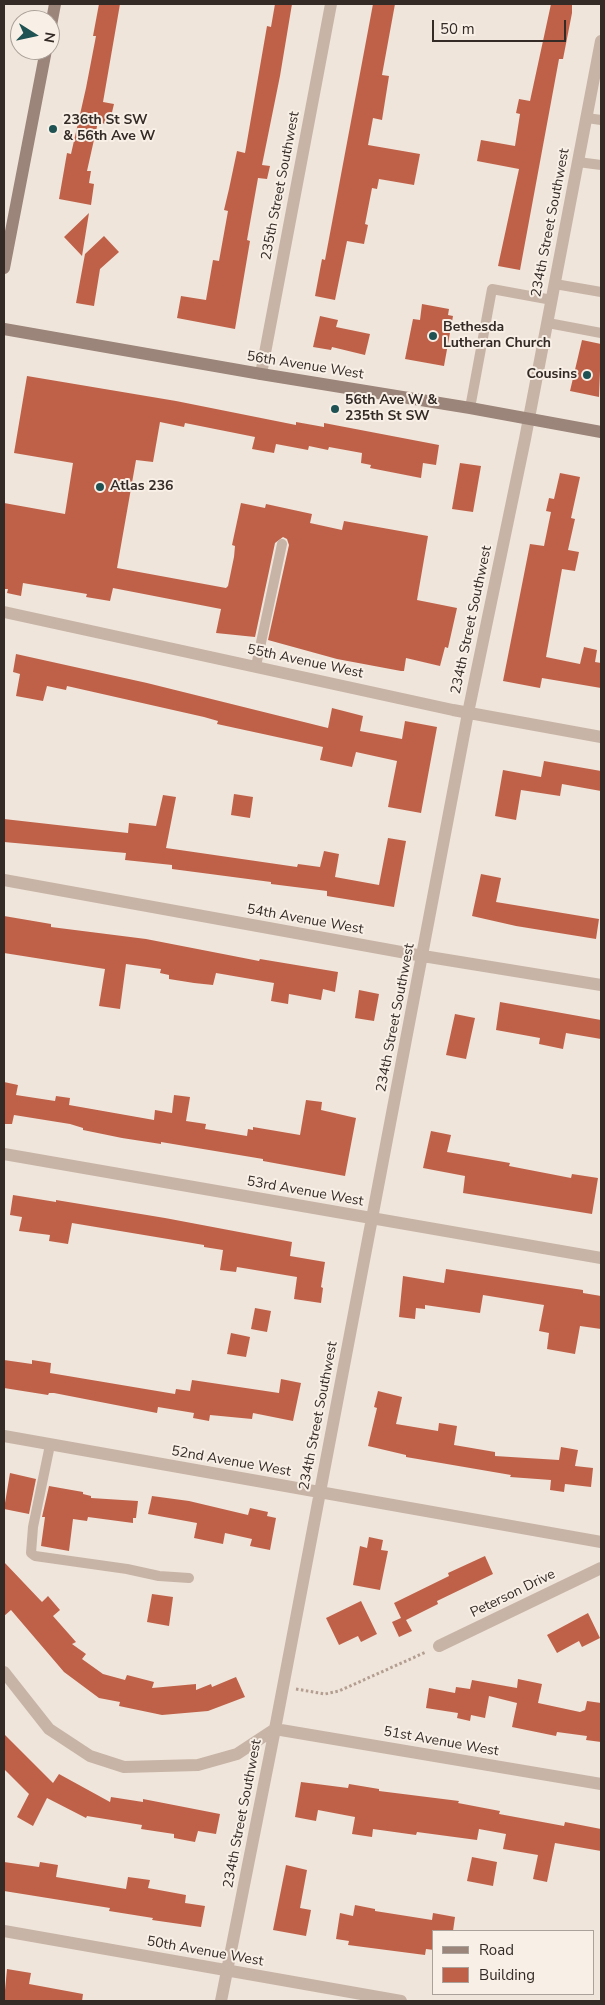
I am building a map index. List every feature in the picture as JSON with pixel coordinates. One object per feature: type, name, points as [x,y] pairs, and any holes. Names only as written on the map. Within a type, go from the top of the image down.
[{"type":"main road","points":[[4,268],[9,218],[44,60]]},
{"type":"main road","name":"56th Avenue West","points":[[4,329],[530,418],[601,432]]},
{"type":"street","name":"235th Street Southwest","points":[[261,374],[331,4]]},
{"type":"street","name":"234th Street Southwest","points":[[221,2001],[373,1219],[468,713],[530,418],[601,41]]},
{"type":"street","name":"55th Avenue West","points":[[4,612],[468,713],[601,737]]},
{"type":"street","name":"54th Avenue West","points":[[4,880],[423,956],[601,985]]},
{"type":"street","name":"53rd Avenue West","points":[[4,1154],[601,1258]]},
{"type":"street","name":"52nd Avenue West","points":[[4,1436],[601,1542]]},
{"type":"street","name":"Peterson Drive","points":[[439,1646],[601,1568]]},
{"type":"street","points":[[4,1672],[49,1729],[90,1756],[124,1767],[198,1765],[237,1754],[275,1729]]},
{"type":"street","name":"51st Avenue West","points":[[275,1729],[601,1784]]},
{"type":"street","name":"50th Avenue West","points":[[4,1931],[401,2001]]},
{"type":"lane","points":[[587,118],[601,120]]},
{"type":"lane","points":[[578,162],[601,165]]},
{"type":"lane","points":[[555,284],[601,292]]},
{"type":"lane","points":[[470,408],[492,289],[552,300]]},
{"type":"lane","points":[[548,323],[601,333]]},
{"type":"lane","points":[[256,666],[282,544]]},
{"type":"lane","points":[[50,1445],[33,1527],[31,1553],[159,1576],[189,1578]]},
{"type":"path","points":[[283,1688],[325,1694],[332,1693],[439,1646]]},
{"type":"building","points":[[99,4],[120,4],[103,102],[114,104],[109,125],[98,122],[87,171],[91,171],[89,183],[94,184],[91,205],[59,199],[67,153],[71,154],[86,88],[96,36],[93,36]]},
{"type":"building","points":[[275,4],[292,4],[262,165],[270,166],[267,179],[258,178],[247,240],[250,241],[235,329],[177,318],[181,296],[206,300],[213,260],[219,261],[228,211],[224,210],[237,151],[245,153],[267,26],[271,27]]},
{"type":"building","points":[[373,4],[395,4],[382,75],[389,76],[382,120],[373,118],[368,145],[420,154],[414,185],[379,179],[377,189],[372,188],[365,224],[368,225],[364,244],[347,241],[335,300],[315,296],[322,259],[325,260]]},
{"type":"building","points":[[551,4],[572,4],[572,13],[563,59],[559,59],[520,270],[498,266],[519,169],[477,161],[481,140],[515,146],[520,114],[516,113],[519,99],[530,101]]},
{"type":"building","points":[[89,213],[82,256],[64,237]]},
{"type":"building","points":[[104,236],[119,252],[100,269],[94,306],[76,303],[85,254]]},
{"type":"building","name":"Bethesda Lutheran Church","points":[[422,304],[449,309],[448,315],[453,316],[444,366],[405,359],[413,319],[420,320]]},
{"type":"building","points":[[320,316],[338,320],[336,327],[370,334],[365,355],[332,347],[331,350],[313,347]]},
{"type":"building","name":"Cousins","points":[[582,340],[601,344],[599,397],[570,391]]},
{"type":"building","points":[[27,376],[176,401],[296,425],[296,422],[324,427],[324,423],[439,445],[436,465],[423,463],[421,478],[370,468],[371,465],[361,463],[362,453],[329,447],[328,450],[309,446],[308,450],[276,444],[274,453],[252,449],[255,437],[185,423],[184,427],[160,422],[153,462],[136,460],[117,568],[226,588],[234,557],[235,546],[232,545],[241,503],[265,508],[266,504],[312,514],[310,523],[342,530],[344,521],[428,536],[417,600],[457,608],[448,648],[445,647],[440,666],[406,658],[404,671],[401,671],[337,659],[268,640],[289,545],[287,539],[283,537],[275,543],[255,637],[216,633],[221,609],[113,588],[110,601],[86,597],[87,594],[23,583],[21,596],[7,593],[8,589],[4,589],[4,503],[65,514],[73,463],[14,453]]},
{"type":"building","points":[[460,463],[481,466],[473,512],[452,509]]},
{"type":"building","points":[[560,473],[580,477],[571,518],[575,519],[568,550],[579,552],[575,571],[562,569],[546,657],[580,664],[584,647],[597,650],[595,662],[601,663],[601,688],[542,678],[540,688],[503,681],[530,544],[544,546],[551,512],[546,511],[549,498],[554,499]]},
{"type":"building","points":[[16,654],[147,683],[328,728],[332,708],[363,716],[360,731],[402,739],[405,721],[437,727],[421,813],[388,807],[397,761],[356,752],[352,767],[320,760],[323,747],[217,724],[218,721],[204,717],[67,686],[66,690],[47,686],[43,701],[16,696],[20,674],[13,672]]},
{"type":"building","points":[[544,761],[601,771],[601,791],[562,784],[560,796],[521,790],[516,820],[495,816],[503,770],[541,777]]},
{"type":"building","points":[[234,794],[253,797],[250,818],[231,815]]},
{"type":"building","points":[[163,795],[176,797],[166,848],[297,867],[298,864],[320,867],[324,851],[339,854],[335,877],[379,885],[388,838],[406,841],[394,907],[327,896],[327,891],[172,869],[172,865],[125,860],[126,853],[4,842],[4,819],[128,833],[129,823],[156,826]]},
{"type":"building","points":[[481,874],[501,878],[496,902],[599,919],[596,939],[516,926],[472,916]]},
{"type":"building","points":[[4,916],[51,924],[51,927],[146,939],[259,961],[260,959],[338,972],[335,992],[323,989],[321,1000],[289,994],[288,1004],[271,1001],[274,983],[216,973],[213,985],[194,983],[169,979],[169,975],[160,973],[161,969],[126,964],[120,1009],[99,1006],[105,969],[4,953]]},
{"type":"building","points":[[359,990],[379,994],[374,1021],[355,1018]]},
{"type":"building","points":[[500,1002],[601,1020],[601,1039],[566,1033],[563,1049],[539,1044],[540,1038],[496,1030]]},
{"type":"building","points":[[455,1014],[475,1018],[466,1059],[446,1055]]},
{"type":"building","points":[[4,1082],[18,1085],[16,1095],[55,1101],[56,1096],[70,1098],[69,1105],[154,1120],[155,1110],[172,1113],[174,1095],[190,1097],[186,1121],[206,1124],[205,1129],[247,1136],[248,1129],[253,1130],[253,1127],[300,1135],[306,1100],[322,1102],[321,1110],[356,1118],[345,1176],[263,1161],[263,1159],[161,1142],[161,1144],[122,1138],[83,1130],[83,1128],[70,1124],[14,1115],[12,1124],[4,1124]]},
{"type":"building","points":[[431,1131],[451,1135],[447,1152],[510,1163],[509,1166],[571,1178],[572,1174],[598,1178],[592,1214],[463,1193],[465,1176],[423,1168]]},
{"type":"building","points":[[13,1195],[165,1218],[292,1242],[290,1256],[325,1262],[321,1287],[323,1288],[321,1303],[294,1299],[297,1277],[237,1267],[236,1272],[220,1270],[223,1250],[204,1247],[204,1245],[72,1223],[68,1244],[49,1241],[50,1235],[19,1231],[22,1217],[10,1215]]},
{"type":"building","points":[[446,1269],[583,1290],[583,1293],[601,1296],[601,1329],[580,1326],[575,1354],[547,1349],[549,1333],[539,1331],[544,1305],[483,1295],[480,1313],[425,1305],[425,1309],[416,1308],[415,1319],[399,1317],[403,1276],[444,1283]]},
{"type":"building","points":[[255,1308],[271,1311],[267,1332],[251,1329]]},
{"type":"building","points":[[231,1333],[250,1337],[246,1357],[227,1354]]},
{"type":"building","points":[[4,1360],[32,1364],[32,1360],[51,1363],[50,1373],[175,1394],[176,1389],[190,1391],[192,1380],[279,1393],[281,1379],[301,1383],[293,1421],[253,1413],[252,1419],[210,1415],[209,1421],[193,1418],[194,1413],[158,1407],[157,1413],[54,1393],[49,1393],[48,1395],[4,1388]]},
{"type":"building","points":[[378,1391],[402,1397],[396,1424],[438,1431],[439,1423],[457,1426],[454,1445],[495,1452],[495,1456],[559,1460],[561,1447],[578,1450],[575,1466],[593,1468],[591,1487],[565,1484],[564,1492],[550,1490],[551,1480],[510,1477],[511,1475],[406,1457],[406,1455],[368,1446],[377,1408],[374,1407]]},
{"type":"building","points":[[10,1473],[36,1479],[29,1514],[4,1509]]},
{"type":"building","points":[[49,1486],[83,1492],[83,1494],[91,1496],[91,1498],[138,1501],[136,1518],[133,1518],[133,1523],[88,1517],[87,1521],[73,1519],[69,1551],[41,1546],[45,1517],[42,1517]]},
{"type":"building","points":[[152,1496],[189,1501],[248,1515],[250,1508],[268,1512],[267,1516],[276,1518],[270,1550],[250,1546],[252,1539],[225,1533],[223,1544],[194,1538],[197,1523],[148,1514]]},
{"type":"building","points":[[369,1537],[383,1540],[381,1550],[388,1551],[380,1590],[353,1585],[360,1546],[367,1548]]},
{"type":"building","points":[[485,1556],[493,1574],[437,1601],[438,1604],[406,1620],[412,1631],[399,1637],[392,1622],[401,1618],[394,1603],[449,1576],[448,1573]]},
{"type":"building","points":[[4,1562],[42,1602],[48,1596],[60,1610],[53,1616],[76,1642],[72,1644],[86,1654],[82,1659],[103,1674],[125,1680],[127,1675],[154,1682],[152,1688],[196,1684],[196,1690],[211,1684],[212,1687],[236,1677],[245,1697],[208,1711],[162,1715],[119,1706],[120,1702],[99,1698],[64,1672],[11,1610],[4,1616]]},
{"type":"building","points":[[152,1594],[173,1597],[169,1626],[147,1622]]},
{"type":"building","points":[[361,1601],[377,1634],[361,1642],[358,1636],[339,1645],[326,1618]]},
{"type":"building","points":[[588,1613],[600,1638],[582,1647],[579,1641],[557,1653],[547,1635]]},
{"type":"building","points":[[518,1679],[542,1684],[538,1703],[580,1712],[585,1710],[587,1701],[601,1703],[601,1742],[586,1740],[587,1736],[557,1732],[556,1736],[512,1727],[517,1703],[489,1696],[485,1718],[471,1715],[470,1721],[457,1718],[458,1713],[426,1708],[429,1688],[455,1693],[456,1687],[470,1689],[472,1680],[517,1688]]},
{"type":"building","points":[[4,1734],[53,1783],[59,1774],[110,1802],[111,1797],[143,1802],[143,1799],[220,1814],[216,1834],[198,1831],[195,1842],[174,1838],[174,1834],[141,1829],[142,1825],[87,1816],[86,1818],[47,1798],[33,1826],[17,1817],[29,1794],[4,1769]]},
{"type":"building","points":[[301,1782],[348,1788],[349,1784],[379,1789],[379,1791],[459,1801],[458,1803],[500,1811],[499,1814],[564,1826],[565,1822],[601,1829],[601,1851],[555,1843],[547,1882],[533,1879],[538,1855],[503,1849],[506,1834],[479,1829],[477,1840],[417,1832],[416,1835],[373,1829],[372,1837],[352,1834],[355,1817],[318,1810],[316,1821],[295,1817]]},
{"type":"building","points":[[472,1857],[497,1862],[493,1886],[467,1881]]},
{"type":"building","points":[[4,1862],[39,1867],[40,1862],[58,1865],[56,1877],[126,1889],[128,1877],[150,1880],[148,1888],[186,1895],[185,1903],[205,1906],[201,1927],[152,1920],[153,1918],[109,1911],[110,1908],[4,1891]]},
{"type":"building","points":[[286,1865],[307,1870],[300,1908],[311,1910],[306,1936],[273,1930]]},
{"type":"building","points":[[355,1905],[375,1909],[375,1911],[432,1920],[433,1913],[455,1917],[453,1930],[432,1930],[432,1950],[426,1949],[425,1955],[348,1945],[349,1941],[336,1939],[340,1913],[353,1916]]},
{"type":"building","points":[[7,1969],[31,1973],[29,1984],[83,1994],[82,2001],[4,2001]]},
{"type":"place","name":"236th St SW & 56th Ave W","points":[[53,129]]},
{"type":"place","name":"Bethesda Lutheran Church","points":[[433,336]]},
{"type":"place","name":"Cousins","points":[[587,375]]},
{"type":"place","name":"56th Ave W & 235th St SW","points":[[335,409]]},
{"type":"place","name":"Atlas 236","points":[[100,487]]}]
